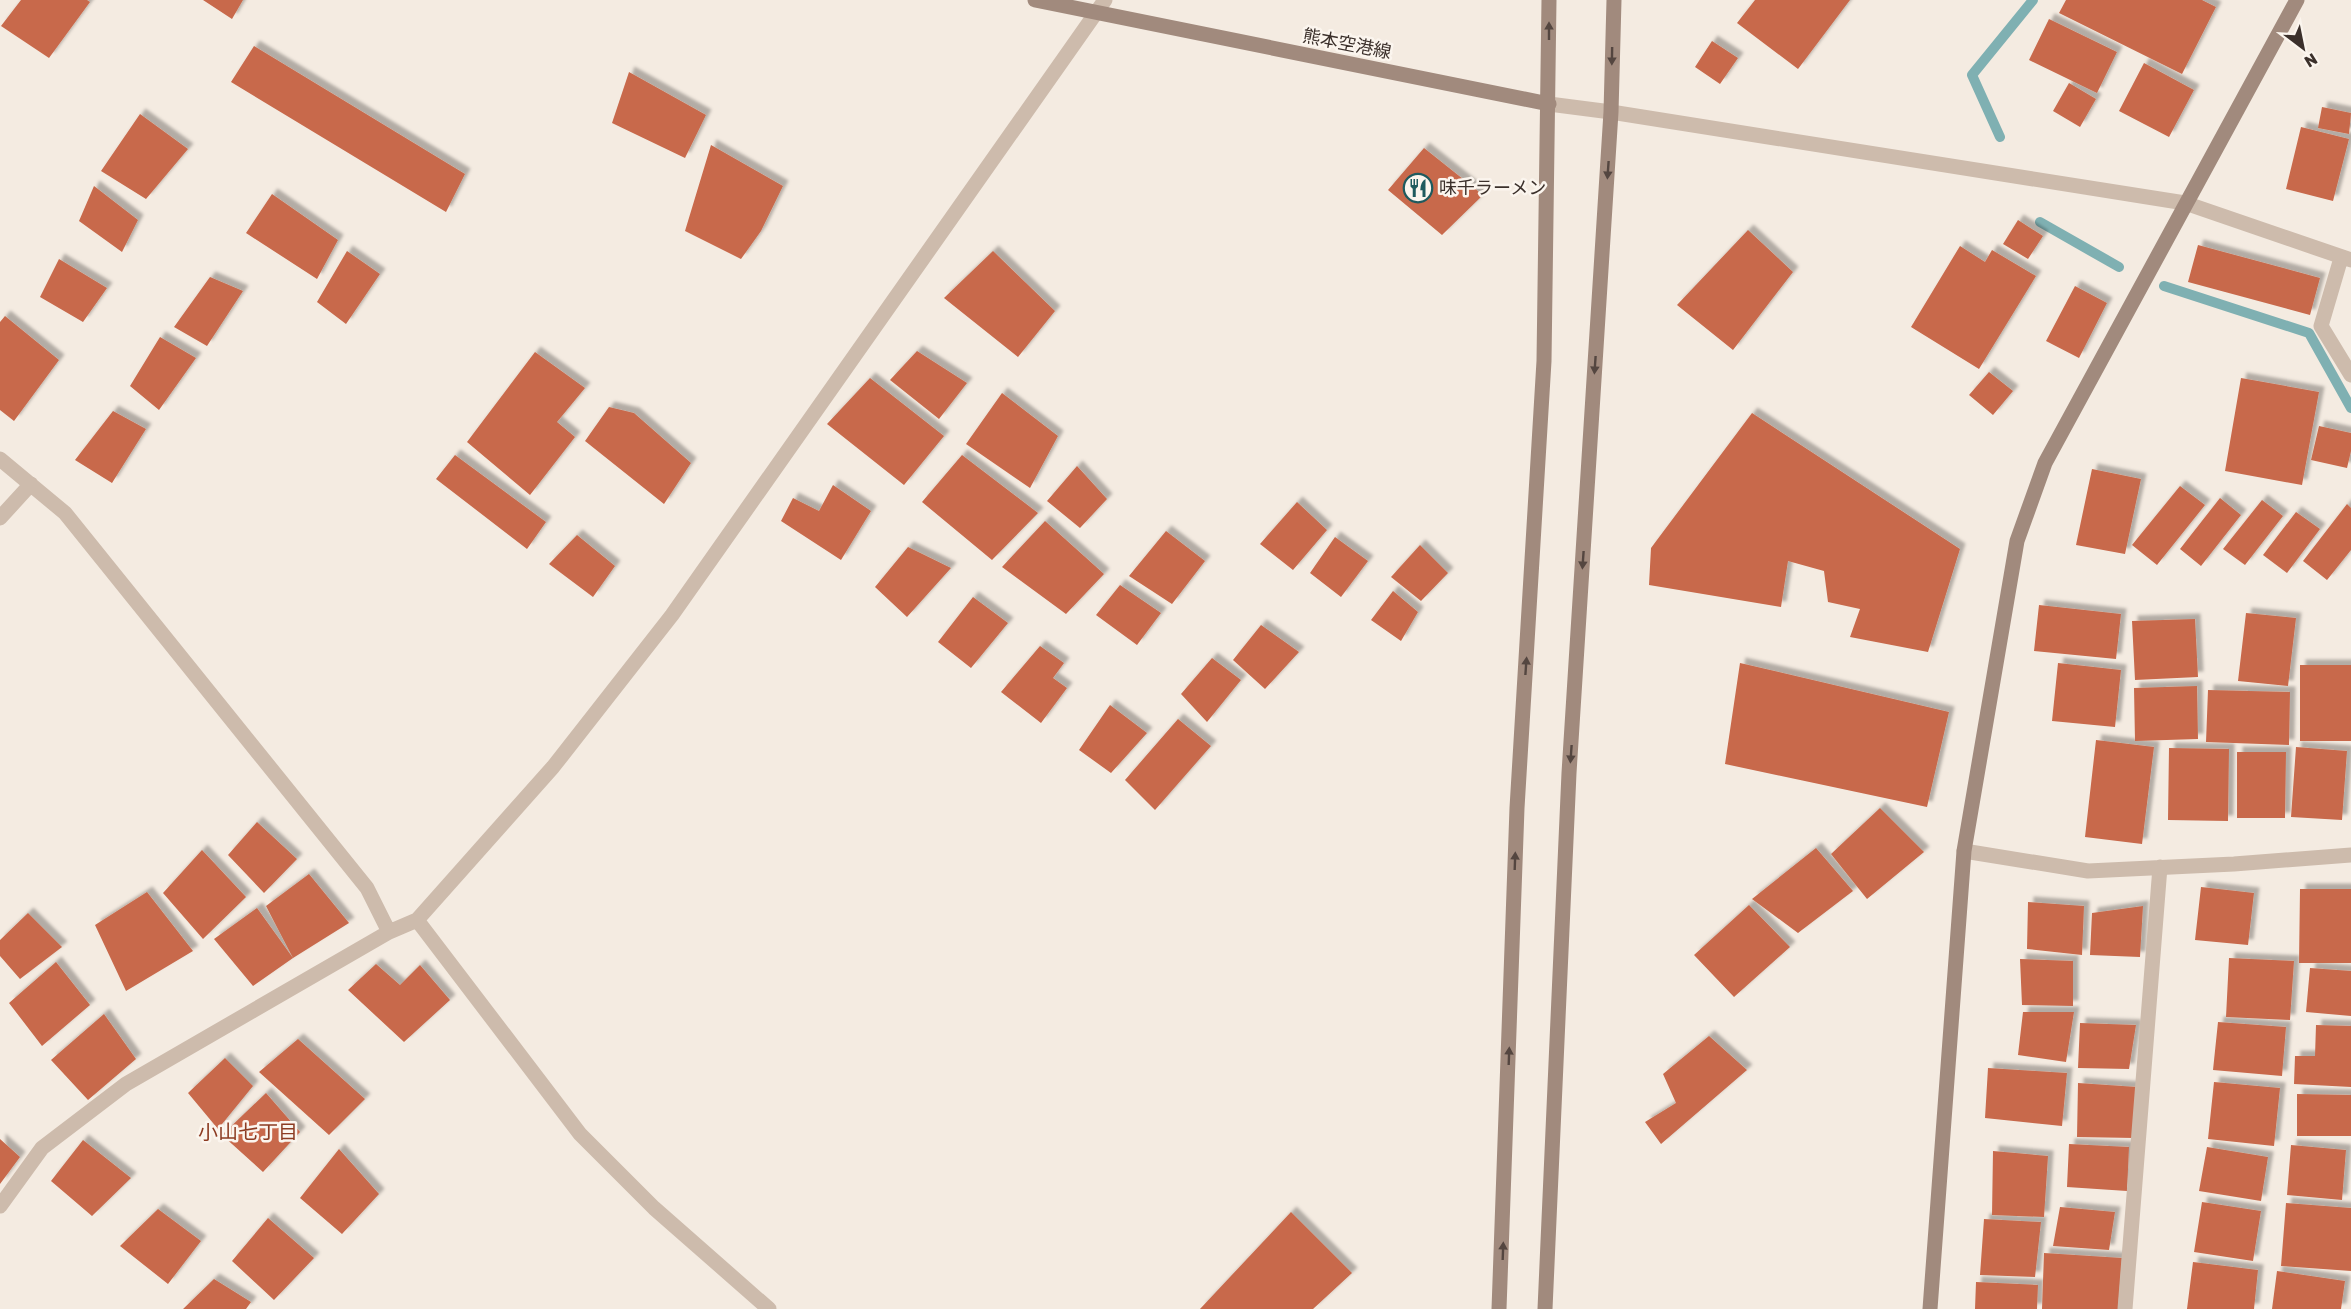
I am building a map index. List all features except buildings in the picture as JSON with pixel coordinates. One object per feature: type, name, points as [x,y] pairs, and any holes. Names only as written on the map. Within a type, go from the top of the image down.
[{"type":"street","name":"熊本空港線","points":[[1035,0],[1549,104]]},
{"type":"street","points":[[0,1206],[42,1148],[126,1084],[390,932],[417,920],[553,767],[672,615],[1105,0]]},
{"type":"street","points":[[1499,1309],[1517,808],[1545,361],[1549,0]]},
{"type":"street","points":[[1545,1309],[1569,773],[1611,112],[1614,0]]},
{"type":"street","points":[[1930,1309],[1964,851],[2017,541],[2044,464],[2297,0]]},
{"type":"street","points":[[1549,104],[2186,203],[2346,259],[2321,326],[2351,375]]},
{"type":"street","points":[[0,459],[65,513],[367,888],[390,932]]},
{"type":"street","points":[[0,518],[31,484]]},
{"type":"street","points":[[1964,851],[2088,871],[2351,855]]},
{"type":"street","points":[[2125,1309],[2160,867]]},
{"type":"street","points":[[417,920],[580,1134],[654,1208],[769,1309]]},
{"type":"waterway","points":[[2000,137],[1972,75],[2033,0]]},
{"type":"waterway","points":[[2040,222],[2119,267]]},
{"type":"waterway","points":[[2164,286],[2309,333],[2351,408]]},
{"type":"place","name":"味千ラーメン","points":[[1418,188]]},
{"type":"district","name":"小山七丁目","points":[[248,1132]]}]
